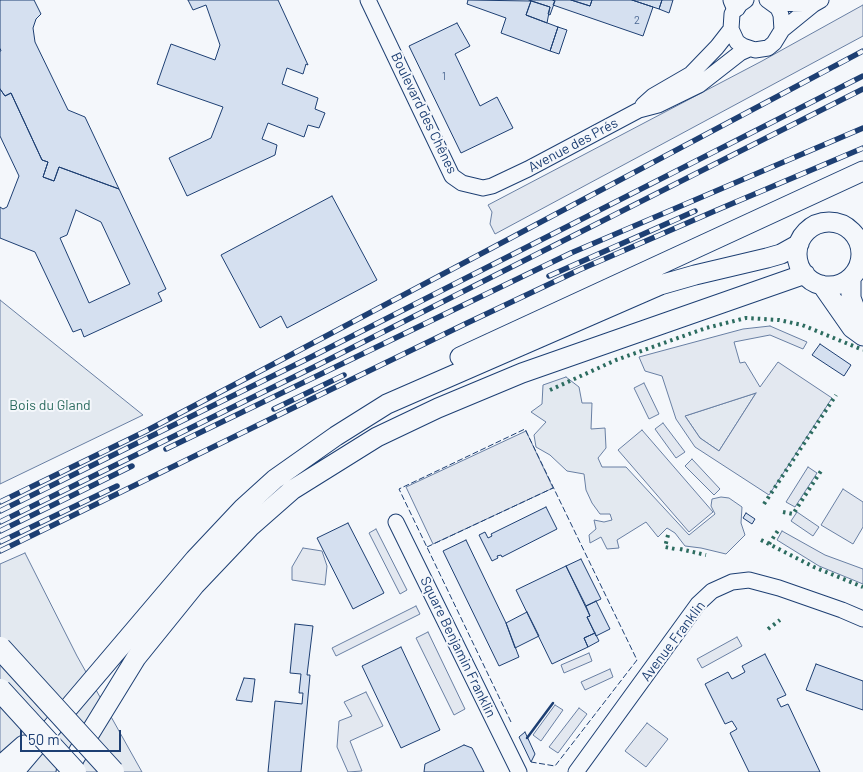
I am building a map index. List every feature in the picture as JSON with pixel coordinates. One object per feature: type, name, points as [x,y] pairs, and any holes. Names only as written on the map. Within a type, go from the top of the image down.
[{"type":"highway","points":[[0,648],[113,772]]},
{"type":"highway","points":[[0,690],[75,772]]},
{"type":"main road","points":[[14,772],[195,559],[244,508],[275,479],[295,464],[387,404],[424,374],[863,171]]},
{"type":"main road","points":[[830,222],[856,229],[862,258],[851,278],[832,286],[816,283],[804,274],[798,260],[799,244],[811,228],[830,222]]},
{"type":"main road","points":[[387,404],[660,285],[781,254],[799,244]]},
{"type":"main road","points":[[66,772],[136,658],[195,585],[251,526],[300,485],[376,437],[438,408],[522,373],[804,274]]},
{"type":"main road","points":[[851,278],[851,298],[863,323]]},
{"type":"main road","points":[[822,285],[852,328],[863,336]]},
{"type":"main road","points":[[0,766],[78,698]]},
{"type":"street","name":"Boulevard des Chênes","points":[[368,0],[452,176],[462,183],[484,188],[506,180]]},
{"type":"street","name":"Avenue des Prés","points":[[770,1],[818,2]]},
{"type":"street","name":"Avenue des Prés","points":[[770,1],[781,15],[782,30]]},
{"type":"street","name":"Avenue des Prés","points":[[639,110],[653,96],[691,74],[718,47],[731,29],[732,14],[739,2]]},
{"type":"street","name":"Avenue des Prés","points":[[506,180],[639,110],[658,105],[699,85],[734,57],[749,49],[762,50],[768,48],[774,44],[782,30],[818,2]]},
{"type":"street","points":[[731,29],[737,42],[749,49]]},
{"type":"street","name":"Square Benjamin Franklin","points":[[396,522],[519,772]]},
{"type":"street","name":"Avenue Franklin","points":[[576,772],[698,604],[712,591],[732,582],[749,580],[779,588],[863,619]]},
{"type":"green space","name":"Bois du Gland","points":[[0,300],[143,415],[0,484]]},
{"type":"green space","points":[[566,377],[579,387],[582,403],[592,403],[591,429],[605,428],[606,448],[598,458],[602,467],[626,467],[689,535],[715,514],[711,506],[712,499],[729,498],[742,507],[741,523],[745,535],[726,554],[685,546],[675,533],[667,528],[658,537],[646,522],[617,540],[619,548],[607,549],[601,537],[590,543],[589,535],[596,529],[594,520],[604,522],[612,520],[610,514],[600,514],[592,503],[586,490],[584,474],[567,471],[550,455],[536,447],[534,435],[546,422],[531,412],[542,404],[543,385]]},
{"type":"green space","points":[[756,393],[719,451],[700,438],[685,416]]},
{"type":"green space","points":[[25,553],[77,656],[142,772],[0,772],[0,564]]},
{"type":"shaded area","points":[[863,5],[863,36],[495,234],[490,224],[492,212],[488,205],[762,61]]},
{"type":"shaded area","points":[[770,326],[807,342],[803,349],[770,335],[734,342],[740,363],[745,362],[760,387],[778,362],[832,398],[769,495],[695,447],[676,419],[662,376],[645,371],[639,357],[743,329]],"holes":[[[756,393],[719,451],[700,438],[685,416]]]},
{"type":"shaded area","points":[[644,383],[659,414],[649,419],[634,388]]},
{"type":"shaded area","points":[[663,423],[685,452],[676,458],[655,429]]},
{"type":"shaded area","points":[[642,430],[713,512],[689,532],[618,450]]},
{"type":"shaded area","points":[[526,431],[553,488],[433,544],[406,487]]},
{"type":"shaded area","points":[[692,459],[720,489],[714,495],[685,466]]},
{"type":"shaded area","points":[[808,467],[817,473],[795,507],[786,502]]},
{"type":"shaded area","points":[[843,489],[863,502],[863,527],[853,544],[821,525]]},
{"type":"shaded area","points":[[797,512],[819,527],[813,536],[791,521]]},
{"type":"shaded area","points":[[376,529],[407,590],[400,594],[369,533]]},
{"type":"shaded area","points":[[782,531],[825,555],[863,569],[863,584],[819,566],[777,540]]},
{"type":"shaded area","points":[[303,548],[322,551],[327,566],[325,585],[292,580],[292,567]]},
{"type":"shaded area","points":[[416,606],[420,614],[336,656],[332,648]]},
{"type":"shaded area","points":[[428,632],[465,709],[454,715],[416,638]]},
{"type":"shaded area","points":[[737,637],[742,646],[702,668],[697,659]]},
{"type":"shaded area","points":[[589,653],[592,661],[564,673],[561,665]]},
{"type":"shaded area","points":[[610,669],[613,677],[585,690],[581,682]]},
{"type":"shaded area","points":[[366,692],[383,726],[350,741],[362,771],[348,772],[337,747],[339,721],[352,716],[344,702]]},
{"type":"shaded area","points":[[555,705],[563,710],[541,741],[533,735]]},
{"type":"shaded area","points":[[579,708],[587,714],[558,753],[549,747]]},
{"type":"shaded area","points":[[647,723],[668,739],[646,767],[625,751]]},
{"type":"building","points":[[0,0],[34,0],[41,14],[36,19],[33,28],[35,42],[68,110],[85,117],[119,189],[59,167],[54,181],[43,177],[48,162],[42,160],[11,93],[5,96],[0,89]]},
{"type":"building","points":[[188,0],[278,0],[308,65],[306,64],[303,74],[287,68],[282,84],[318,98],[315,109],[325,113],[319,128],[308,125],[304,137],[268,123],[262,139],[277,145],[275,155],[187,196],[169,158],[211,138],[223,107],[157,84],[171,44],[215,60],[220,45],[206,5],[193,10]]},
{"type":"building","points":[[468,0],[531,1],[526,15],[558,27],[550,51],[501,33],[506,18],[467,4]]},
{"type":"building","points":[[529,0],[555,1],[550,15],[548,14],[550,7]]},
{"type":"building","points":[[555,0],[571,0],[590,6],[592,0],[632,0],[653,7],[643,36],[553,5]]},
{"type":"building","points":[[571,0],[592,0],[590,6]]},
{"type":"building","points":[[632,0],[662,0],[659,9]]},
{"type":"building","points":[[662,0],[673,0],[669,13],[659,9]]},
{"type":"building","points":[[531,1],[550,7],[547,23],[526,15]]},
{"type":"building","points":[[457,23],[470,46],[455,54],[480,106],[497,97],[513,128],[461,153],[409,46]]},
{"type":"building","points":[[558,27],[567,30],[559,54],[550,51]]},
{"type":"building","points":[[0,89],[5,96],[11,93],[42,160],[48,162],[43,177],[54,181],[59,167],[119,189],[166,289],[158,293],[162,301],[84,337],[81,329],[73,332],[35,252],[0,238],[0,207],[3,209],[7,207],[19,176],[0,136]],"holes":[[[76,210],[101,222],[130,284],[89,303],[60,238],[67,235]]]},
{"type":"building","points":[[332,196],[377,280],[287,328],[281,316],[260,328],[221,255]]},
{"type":"building","points":[[820,344],[851,365],[844,376],[812,355]]},
{"type":"building","points":[[546,507],[557,529],[502,557],[501,555],[497,556],[498,558],[492,561],[479,535],[485,532],[488,538],[492,536],[491,534]]},
{"type":"building","points":[[746,513],[755,519],[752,524],[743,518]]},
{"type":"building","points":[[348,523],[384,593],[353,609],[317,538]]},
{"type":"building","points":[[466,540],[506,623],[519,657],[499,666],[443,551]]},
{"type":"building","points":[[581,559],[601,599],[586,606],[566,566]]},
{"type":"building","points":[[566,566],[590,616],[587,617],[595,633],[584,638],[588,647],[552,664],[516,590]]},
{"type":"building","points":[[596,601],[610,629],[596,636],[587,617],[590,616],[586,606]]},
{"type":"building","points":[[527,612],[539,636],[515,648],[506,623]]},
{"type":"building","points":[[295,624],[313,626],[307,675],[310,675],[301,772],[268,772],[275,701],[302,704],[303,693],[299,693],[301,674],[290,673]]},
{"type":"building","points":[[595,633],[599,641],[588,647],[584,638]]},
{"type":"building","points":[[401,647],[440,730],[401,748],[362,666]]},
{"type":"building","points":[[765,654],[786,695],[777,699],[781,707],[788,704],[820,772],[749,772],[730,733],[737,729],[732,721],[725,724],[705,684],[728,672],[732,679],[745,672],[742,666]]},
{"type":"building","points":[[816,664],[863,681],[863,710],[806,690]]},
{"type":"building","points":[[244,678],[255,679],[252,702],[236,700]]},
{"type":"building","points":[[525,732],[535,754],[531,762],[519,737]]},
{"type":"building","points":[[464,745],[472,748],[484,772],[424,772],[425,764]]},
{"type":"railway","points":[[0,502],[146,431],[863,51]]},
{"type":"railway","points":[[0,511],[311,357],[863,76]]},
{"type":"railway","points":[[0,522],[316,366],[863,89]]},
{"type":"railway","points":[[166,449],[571,253],[863,128]]},
{"type":"railway","points":[[0,551],[579,270],[863,148]]},
{"type":"railway","points":[[549,276],[695,211]]},
{"type":"railway","points":[[274,409],[344,375]]},
{"type":"railway","points":[[0,531],[132,466]]},
{"type":"railway","points":[[0,542],[117,486]]},
{"type":"hedge","points":[[550,390],[616,360],[706,328],[746,318],[779,320],[802,325],[863,350]]},
{"type":"hedge","points":[[764,504],[836,395]]},
{"type":"hedge","points":[[783,512],[793,514],[821,471]]},
{"type":"hedge","points":[[769,544],[779,529]]},
{"type":"hedge","points":[[668,535],[665,547],[675,549]]},
{"type":"hedge","points":[[761,540],[814,567],[863,587]]},
{"type":"hedge","points":[[680,549],[706,555]]},
{"type":"hedge","points":[[768,629],[780,620]]},
{"type":"fence","points":[[511,722],[399,489],[525,429],[637,660],[555,766],[531,762]]},
{"type":"fence","points":[[427,547],[553,488]]},
{"type":"wall","points":[[527,738],[553,703]]}]
